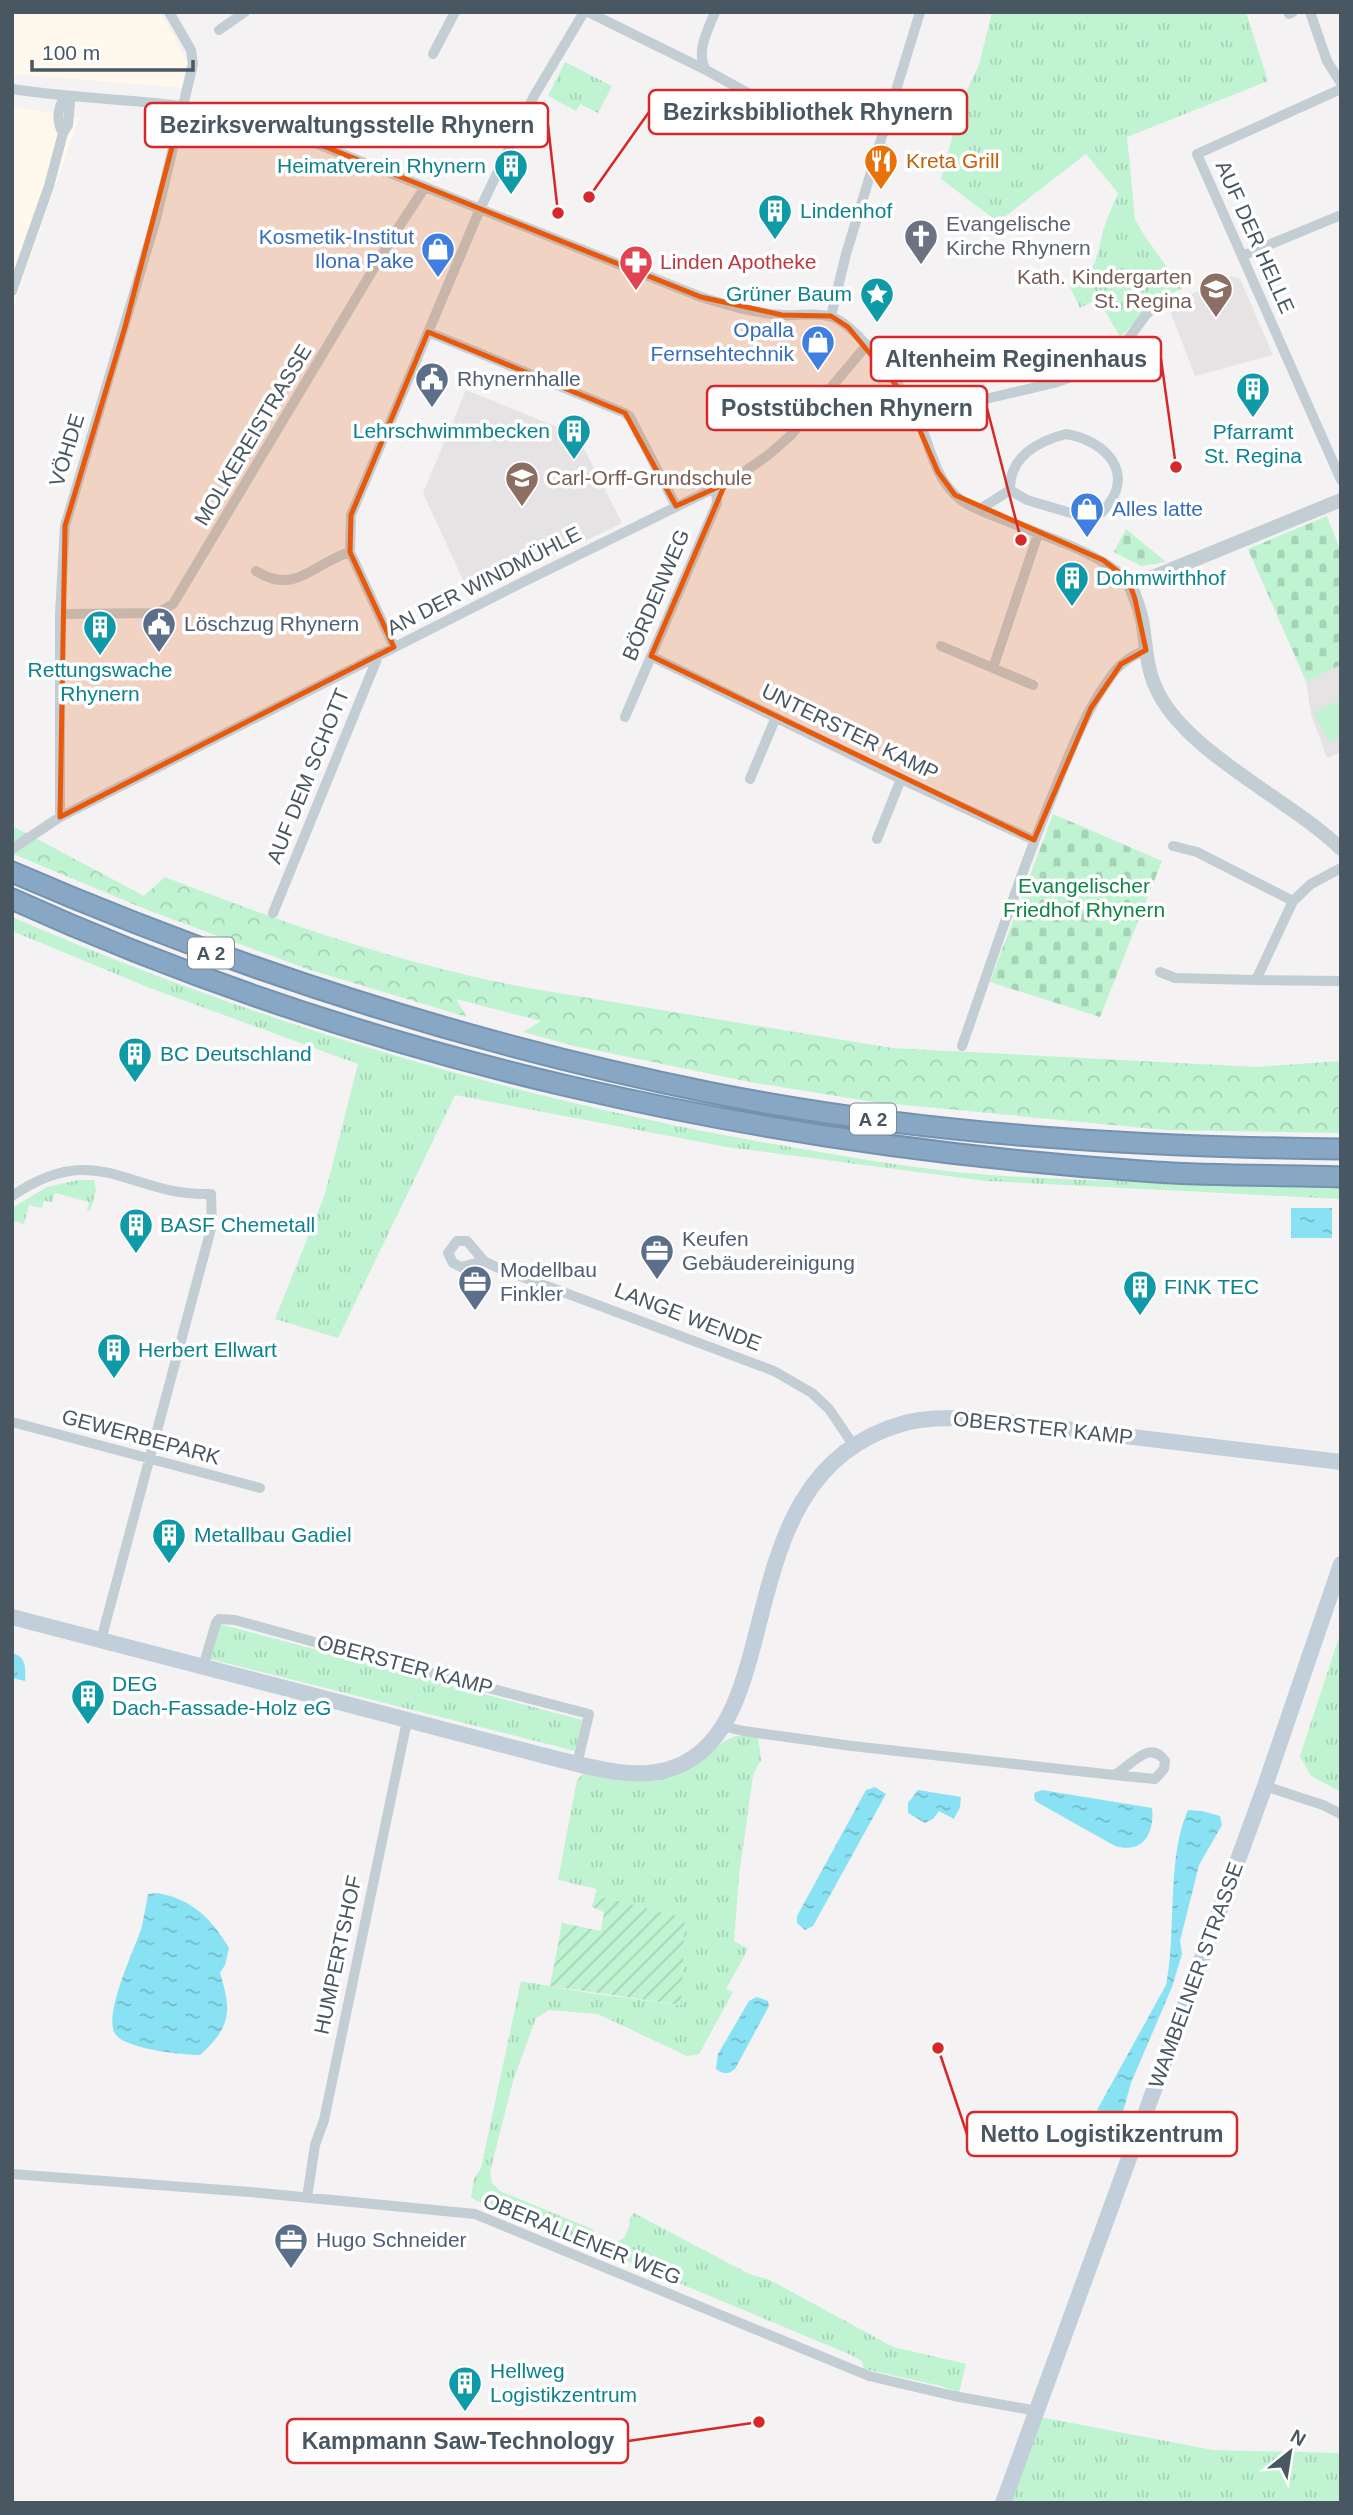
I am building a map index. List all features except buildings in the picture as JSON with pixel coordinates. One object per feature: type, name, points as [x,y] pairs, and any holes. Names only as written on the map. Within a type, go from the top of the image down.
[{"type":"highway","name":"A 2","points":[[12,872],[196,947],[302,985],[497,1043],[714,1093],[860,1117],[1100,1142],[1341,1149]]},
{"type":"highway","name":"A 2","points":[[12,900],[63,922],[287,1006],[391,1039],[593,1094],[863,1142],[992,1158],[1156,1172],[1341,1177]]},
{"type":"main road","name":"OBERSTER KAMP","points":[[12,1617],[577,1764],[631,1772],[666,1770],[695,1757],[723,1726],[739,1693],[779,1552],[795,1512],[816,1480],[834,1461],[854,1446],[881,1432],[906,1423],[935,1418],[974,1419],[1341,1462]]},
{"type":"main road","name":"WAMBELNER STRASSE","points":[[1003,2503],[1265,1786],[1341,1564]]},
{"type":"street","name":"VÖHDE","points":[[60,817],[60,614],[66,518],[156,219],[192,64],[191,50],[169,12]]},
{"type":"street","points":[[219,30],[245,12]]},
{"type":"street","points":[[433,54],[455,12]]},
{"type":"street","points":[[394,647],[350,552],[351,514],[480,209],[534,96],[586,12],[706,70],[766,103]]},
{"type":"street","points":[[706,70],[701,62],[702,49],[715,12]]},
{"type":"street","points":[[831,316],[848,248],[920,12]]},
{"type":"street","points":[[1310,12],[1327,61],[1341,83]]},
{"type":"street","points":[[12,89],[183,105],[258,120],[702,297],[748,310],[782,315],[831,316],[841,321],[888,370],[917,415],[935,465],[946,484],[961,500],[1103,560],[1128,579],[1141,580],[1155,576],[1341,500]]},
{"type":"street","name":"AUF DER HELLE","points":[[1341,89],[1197,155],[1341,480]]},
{"type":"street","points":[[12,291],[49,186],[63,133],[58,124],[60,103],[66,96]]},
{"type":"street","name":"MOLKEREISTRASSE","points":[[60,614],[158,613],[173,604],[425,187]]},
{"type":"street","points":[[1242,256],[1341,215]]},
{"type":"street","points":[[917,415],[1054,383],[1089,371],[1126,342],[1153,308],[1165,303]]},
{"type":"street","points":[[428,332],[625,413],[676,506]]},
{"type":"street","name":"AN DER WINDMÜHLE","points":[[12,849],[60,817],[379,654],[716,488],[756,464],[790,436],[866,346]]},
{"type":"street","points":[[1066,434],[1090,441],[1102,450],[1114,461],[1119,475],[1115,495],[1107,507],[1102,512],[1080,516],[1027,500],[1010,490],[1012,474],[1020,458],[1039,443],[1066,434]]},
{"type":"street","name":"BÖRDENWEG","points":[[625,717],[717,503],[716,488]]},
{"type":"street","points":[[982,511],[985,506],[1010,490]]},
{"type":"street","points":[[993,668],[1038,534]]},
{"type":"street","points":[[256,571],[270,579],[287,581],[301,577],[350,552]]},
{"type":"street","points":[[1128,579],[1141,616],[1156,688],[1181,723],[1232,768],[1322,831],[1341,849]]},
{"type":"street","points":[[941,646],[1033,685]]},
{"type":"street","points":[[962,1046],[1034,840],[1091,708],[1121,664],[1146,650]]},
{"type":"street","name":"AUF DEM SCHOTT","points":[[273,913],[379,654]]},
{"type":"street","name":"UNTERSTER KAMP","points":[[651,656],[901,779],[1034,840]]},
{"type":"street","points":[[751,779],[776,717]]},
{"type":"street","points":[[877,839],[901,779]]},
{"type":"street","points":[[1173,846],[1197,852],[1293,901]]},
{"type":"street","points":[[1256,980],[1293,901],[1311,884],[1341,868]]},
{"type":"street","points":[[1160,972],[1175,978],[1341,981]]},
{"type":"street","points":[[12,1196],[52,1173],[77,1169],[103,1170],[187,1195],[212,1194],[212,1225],[102,1640]]},
{"type":"street","name":"LANGE WENDE","points":[[484,1261],[774,1371],[811,1393],[829,1409],[854,1446]]},
{"type":"street","name":"GEWERBEPARK","points":[[12,1422],[260,1488]]},
{"type":"street","name":"OBERSTER KAMP","points":[[203,1667],[216,1623],[219,1619],[235,1620],[589,1714],[577,1764]]},
{"type":"street","name":"HUMPERTSHOF","points":[[307,2198],[315,2146],[324,2120],[407,1721]]},
{"type":"street","points":[[723,1726],[852,1745],[1114,1775]]},
{"type":"street","points":[[1265,1786],[1323,1805],[1341,1814]]},
{"type":"street","name":"OBERALLENER WEG","points":[[12,2174],[458,2211],[483,2217],[869,2376],[954,2396],[1037,2411]]},
{"type":"highlighted area","points":[[183,105],[281,129],[701,297],[782,315],[831,316],[848,327],[905,396],[938,472],[955,495],[1103,560],[1128,579],[1146,650],[1121,664],[1091,708],[1034,840],[651,656],[725,484],[676,506],[625,413],[428,332],[351,515],[350,552],[394,647],[60,817],[65,526],[125,327]]},
{"type":"shaded area","points":[[12,12],[160,12],[187,61],[182,88],[12,74]]},
{"type":"shaded area","points":[[12,106],[79,118],[12,311]]},
{"type":"shaded area","name":"Kath. Kindergarten St. Regina","points":[[1231,276],[1240,279],[1273,355],[1195,376],[1168,305]]},
{"type":"shaded area","name":"Carl-Orff-Grundschule","points":[[466,390],[577,435],[622,523],[471,597],[423,493]]},
{"type":"shaded area","points":[[1341,665],[1341,752],[1327,758],[1311,714],[1306,681]]},
{"type":"green space","points":[[992,12],[1246,12],[1268,81],[1127,137],[1135,219],[1182,288],[1153,304],[1120,337],[1098,299],[1080,308],[1069,285],[1086,275],[1094,264],[1118,193],[1086,154],[998,222],[941,179],[961,103],[979,65]]},
{"type":"green space","points":[[565,62],[612,86],[598,113],[580,104],[576,111],[548,96]]},
{"type":"green space","points":[[1327,516],[1341,552],[1341,665],[1306,681],[1248,549]]},
{"type":"green space","points":[[1126,529],[1166,562],[1141,566],[1114,552]]},
{"type":"green space","points":[[1341,700],[1341,737],[1329,742],[1314,713]]},
{"type":"green space","name":"Evangelischer Friedhof Rhynern","points":[[1053,814],[1162,861],[1100,1017],[990,982]]},
{"type":"green space","points":[[12,826],[41,841],[18,856],[12,854]]},
{"type":"green space","points":[[41,841],[144,896],[165,877],[347,942],[441,969],[534,989],[892,1048],[1256,1067],[1341,1061],[1341,1133],[1165,1130],[874,1102],[755,1083],[575,1046],[523,1032],[541,1021],[456,999],[467,1017],[310,970],[150,911],[18,856]]},
{"type":"green space","points":[[12,917],[196,990],[386,1053],[482,1080],[676,1126],[936,1170],[1078,1180],[1341,1186],[1341,1199],[986,1181],[727,1147],[455,1095],[338,1338],[275,1319],[325,1194],[358,1064],[150,988],[12,931]]},
{"type":"green space","points":[[78,1180],[94,1180],[96,1190],[90,1211],[87,1210],[89,1202],[55,1193],[52,1202],[44,1201],[42,1208],[29,1205],[24,1224],[15,1221],[12,1230],[12,1208],[47,1187]]},
{"type":"green space","points":[[219,1624],[582,1720],[575,1751],[210,1659]]},
{"type":"green space","points":[[1341,1631],[1341,1792],[1311,1776],[1300,1756]]},
{"type":"green space","points":[[736,1736],[758,1736],[761,1760],[753,1775],[739,1876],[734,1941],[748,1949],[726,1989],[733,1992],[699,2054],[687,2056],[598,2014],[549,2010],[536,2018],[513,2081],[490,2172],[492,2183],[500,2191],[592,2229],[596,2236],[595,2242],[592,2247],[475,2200],[471,2197],[474,2179],[481,2168],[521,1981],[680,2005],[685,1918],[595,1895],[597,1889],[558,1880],[577,1780],[584,1773],[641,1778],[670,1775],[696,1764],[723,1742]]},
{"type":"green space","points":[[595,1895],[685,1918],[681,2005],[550,1986],[562,1923],[601,1931],[604,1912],[592,1907]]},
{"type":"green space","points":[[634,2213],[749,2274],[770,2280],[893,2347],[966,2364],[959,2393],[941,2386],[864,2369],[862,2361],[851,2355],[612,2255],[615,2245],[624,2238],[630,2224],[629,2219]]},
{"type":"green space","points":[[1040,2417],[1213,2450],[1341,2453],[1341,2503],[1009,2503]]},
{"type":"water","points":[[1291,1208],[1332,1208],[1332,1238],[1291,1238]]},
{"type":"water","points":[[12,1653],[23,1660],[25,1681],[12,1678]]},
{"type":"water","points":[[875,1787],[886,1794],[813,1926],[805,1930],[797,1923],[797,1916],[866,1790]]},
{"type":"water","points":[[918,1790],[961,1797],[954,1819],[939,1811],[933,1819],[925,1823],[908,1813],[908,1803]]},
{"type":"water","points":[[1042,1790],[1152,1808],[1149,1834],[1145,1840],[1133,1847],[1115,1846],[1035,1801],[1034,1793]]},
{"type":"water","points":[[1188,1810],[1220,1816],[1222,1825],[1199,1865],[1180,1941],[1182,1954],[1172,1987],[1131,2083],[1122,2115],[1097,2110],[1166,1985],[1174,1873],[1181,1829]]},
{"type":"water","points":[[157,1893],[190,1905],[208,1919],[229,1948],[220,1973],[226,1998],[226,2018],[218,2036],[200,2055],[131,2044],[116,2035],[113,2026],[116,1998],[142,1926],[148,1894]]},
{"type":"water","points":[[757,1997],[768,2001],[769,2006],[735,2069],[728,2073],[721,2072],[716,2069],[718,2054],[749,2001]]},
{"type":"place","name":"Kreta Grill","points":[[881,191]]},
{"type":"place","name":"Heimatverein Rhynern","points":[[511,196]]},
{"type":"place","name":"Bezirksbibliothek Rhynern","points":[[589,197]]},
{"type":"place","name":"Bezirksverwaltungsstelle Rhynern","points":[[558,213]]},
{"type":"place","name":"Lindenhof","points":[[775,241]]},
{"type":"place","name":"Evangelische Kirche Rhynern","points":[[921,266]]},
{"type":"place","name":"Kosmetik-Institut Ilona Pake","points":[[438,279]]},
{"type":"place","name":"Linden Apotheke","points":[[636,292]]},
{"type":"place","name":"Kath. Kindergarten St. Regina","points":[[1216,319]]},
{"type":"place","name":"Grüner Baum","points":[[877,324]]},
{"type":"place","name":"Opalla Fernsehtechnik","points":[[818,372]]},
{"type":"place","name":"Rhynernhalle","points":[[432,409]]},
{"type":"place","name":"Pfarramt St. Regina","points":[[1253,419]]},
{"type":"place","name":"Lehrschwimmbecken","points":[[574,461]]},
{"type":"place","name":"Altenheim Reginenhaus","points":[[1176,467]]},
{"type":"place","name":"Carl-Orff-Grundschule","points":[[522,508]]},
{"type":"place","name":"Alles latte","points":[[1087,539]]},
{"type":"place","name":"Poststübchen Rhynern","points":[[1021,540]]},
{"type":"place","name":"Dohmwirthhof","points":[[1072,608]]},
{"type":"place","name":"Löschzug Rhynern","points":[[159,654]]},
{"type":"place","name":"Rettungswache Rhynern","points":[[100,657]]},
{"type":"place","name":"BC Deutschland","points":[[135,1084]]},
{"type":"place","name":"BASF Chemetall","points":[[136,1255]]},
{"type":"place","name":"Keufen Gebäudereinigung","points":[[657,1281]]},
{"type":"place","name":"Modellbau Finkler","points":[[475,1312]]},
{"type":"place","name":"FINK TEC","points":[[1140,1317]]},
{"type":"place","name":"Herbert Ellwart","points":[[114,1380]]},
{"type":"place","name":"Metallbau Gadiel","points":[[169,1565]]},
{"type":"place","name":"DEG Dach-Fassade-Holz eG","points":[[88,1726]]},
{"type":"place","name":"Netto Logistikzentrum","points":[[938,2048]]},
{"type":"place","name":"Hugo Schneider","points":[[291,2270]]},
{"type":"place","name":"Hellweg Logistikzentrum","points":[[465,2413]]},
{"type":"place","name":"Kampmann Saw-Technology","points":[[759,2422]]}]
